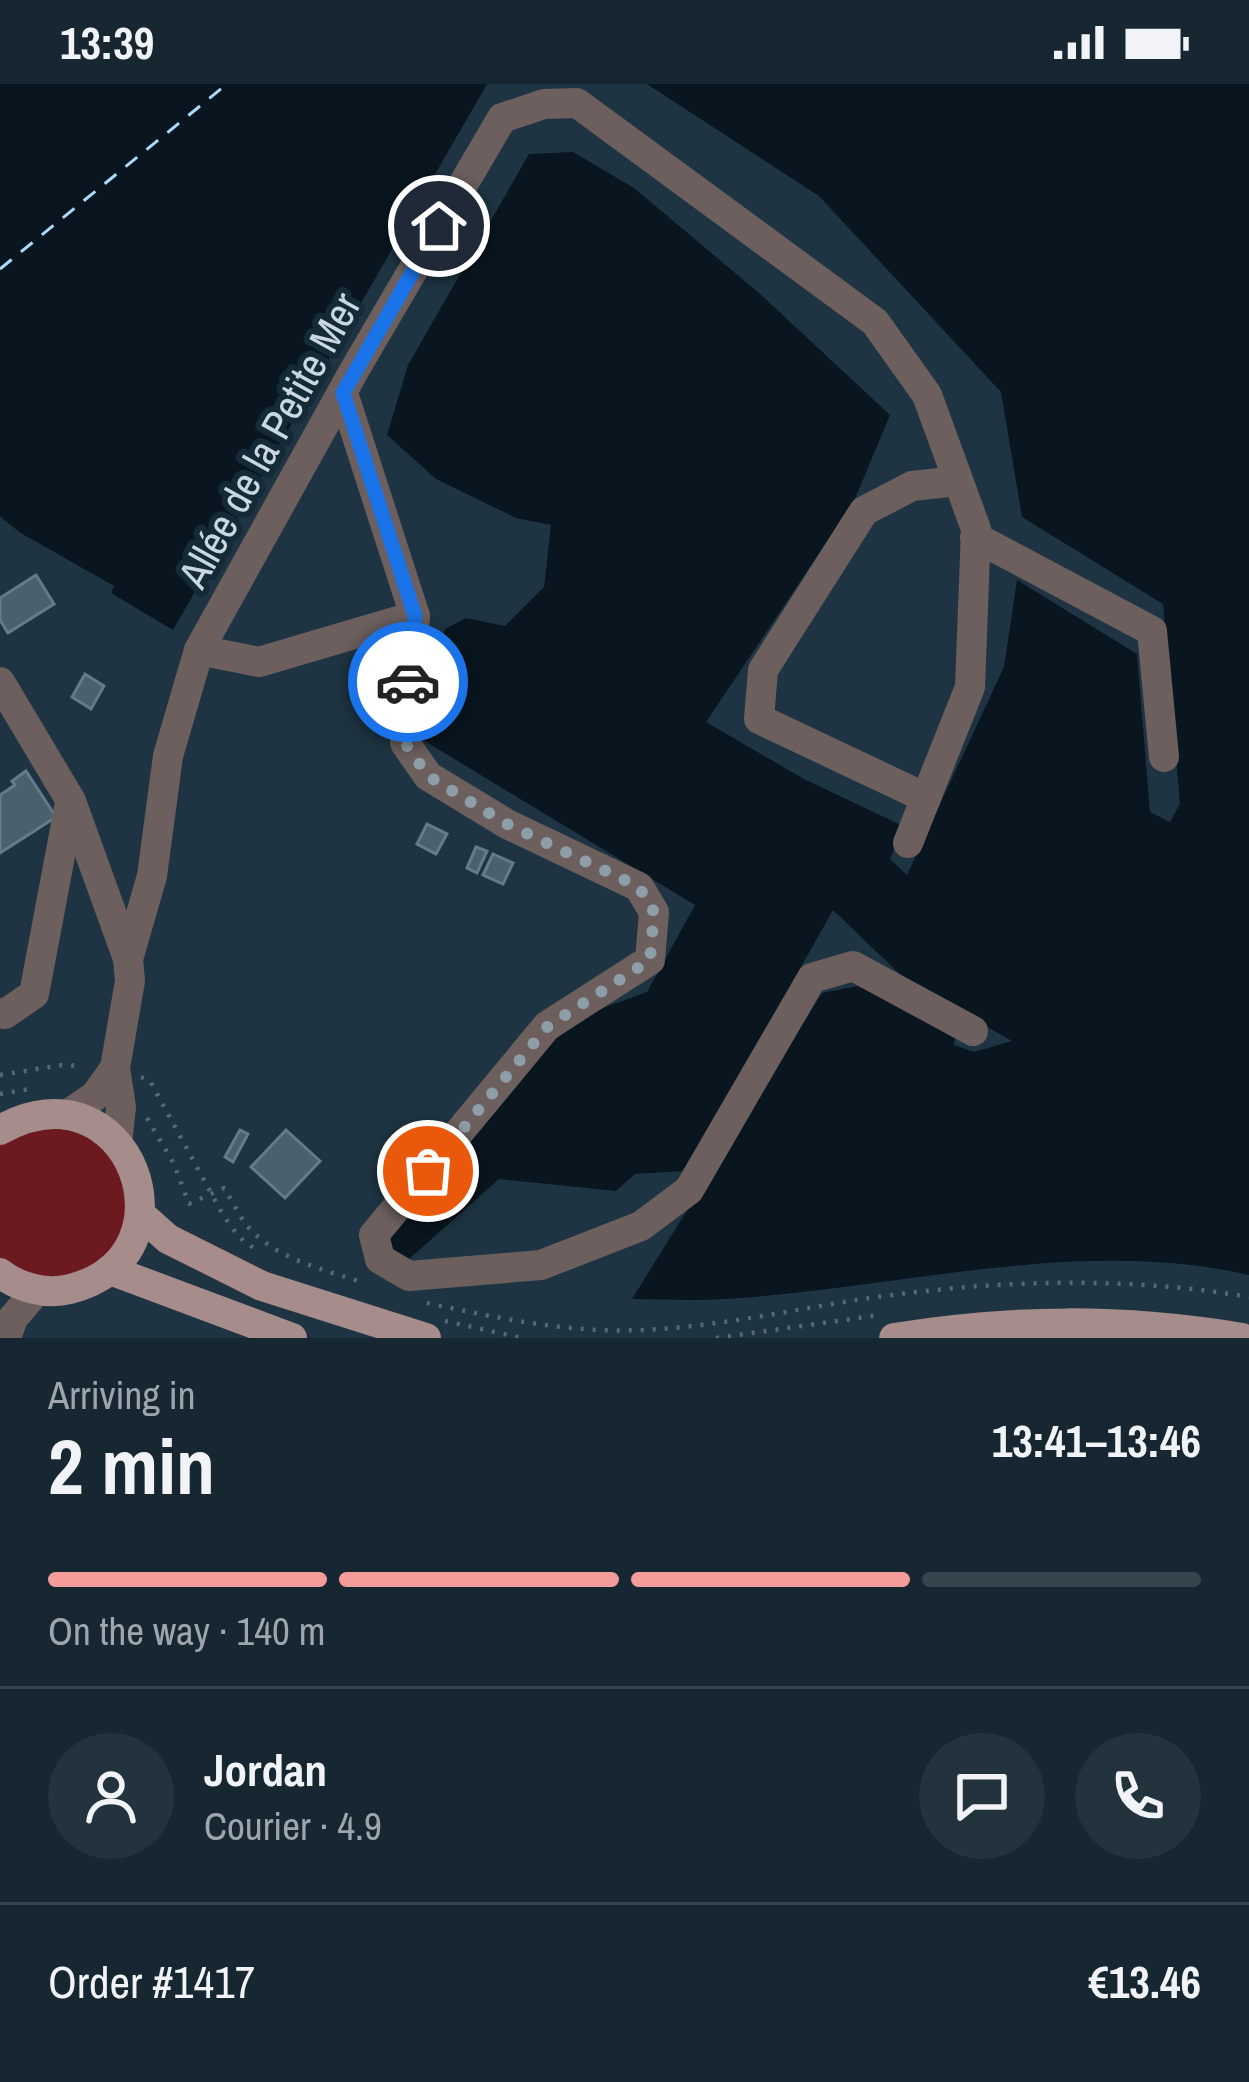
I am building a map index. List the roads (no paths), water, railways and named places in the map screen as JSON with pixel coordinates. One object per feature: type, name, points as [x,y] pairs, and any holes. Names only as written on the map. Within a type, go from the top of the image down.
[{"type":"main road","points":[[0,1130],[32,1116],[67,1115],[103,1130],[118,1143],[137,1176],[140,1214],[130,1245],[110,1270],[88,1284],[63,1291],[37,1290],[0,1274]]},
{"type":"main road","points":[[140,1214],[168,1239],[262,1286],[431,1328]]},
{"type":"main road","points":[[110,1270],[292,1338]]},
{"type":"main road","points":[[894,1338],[991,1324],[1093,1322],[1243,1338]]},
{"type":"street","name":"Allée de la Petite Mer","points":[[128,959],[152,876],[168,756],[199,650],[502,118],[544,104],[577,103],[875,322],[927,394],[976,530],[970,687],[908,843]]},
{"type":"street","points":[[343,393],[415,616],[405,743],[428,776],[507,824],[639,887],[654,912],[650,960],[548,1026],[374,1235],[380,1259],[409,1276],[541,1265],[641,1226],[688,1190],[812,978],[853,966],[973,1031]]},
{"type":"street","points":[[926,798],[759,719],[763,670],[864,512],[913,486],[958,481]]},
{"type":"street","points":[[976,537],[1152,632],[1164,757]]},
{"type":"street","points":[[199,650],[260,662],[415,616]]},
{"type":"street","name":"Allée de la Petite Mer","points":[[0,682],[70,801],[128,959],[130,981],[116,1069],[121,1107],[118,1143]]},
{"type":"street","points":[[0,1013],[34,994],[70,801]]},
{"type":"street","points":[[67,1115],[94,1096],[116,1069]]},
{"type":"street","points":[[6,1338],[13,1318],[37,1290]]},
{"type":"water","points":[[0,84],[487,84],[173,630],[111,593],[114,586],[19,532],[0,516]]},
{"type":"water","points":[[647,84],[1249,84],[1249,1275],[1184,1264],[1053,1263],[713,1300],[632,1299],[822,993],[858,986],[956,1032],[954,1045],[974,1052],[1012,1041],[907,981],[833,910],[686,1171],[635,1174],[616,1191],[499,1179],[409,1259],[390,1253],[386,1235],[532,1055],[597,1010],[647,992],[695,905],[423,740],[445,629],[466,618],[505,626],[544,587],[551,525],[516,518],[436,479],[387,435],[408,365],[529,154],[573,152],[634,188],[759,293],[890,415],[854,501],[706,722],[804,779],[903,826],[890,859],[907,875],[1004,667],[1017,580],[1137,654],[1150,812],[1170,822],[1180,804],[1163,604],[1022,517],[1001,392],[819,196]]}]
